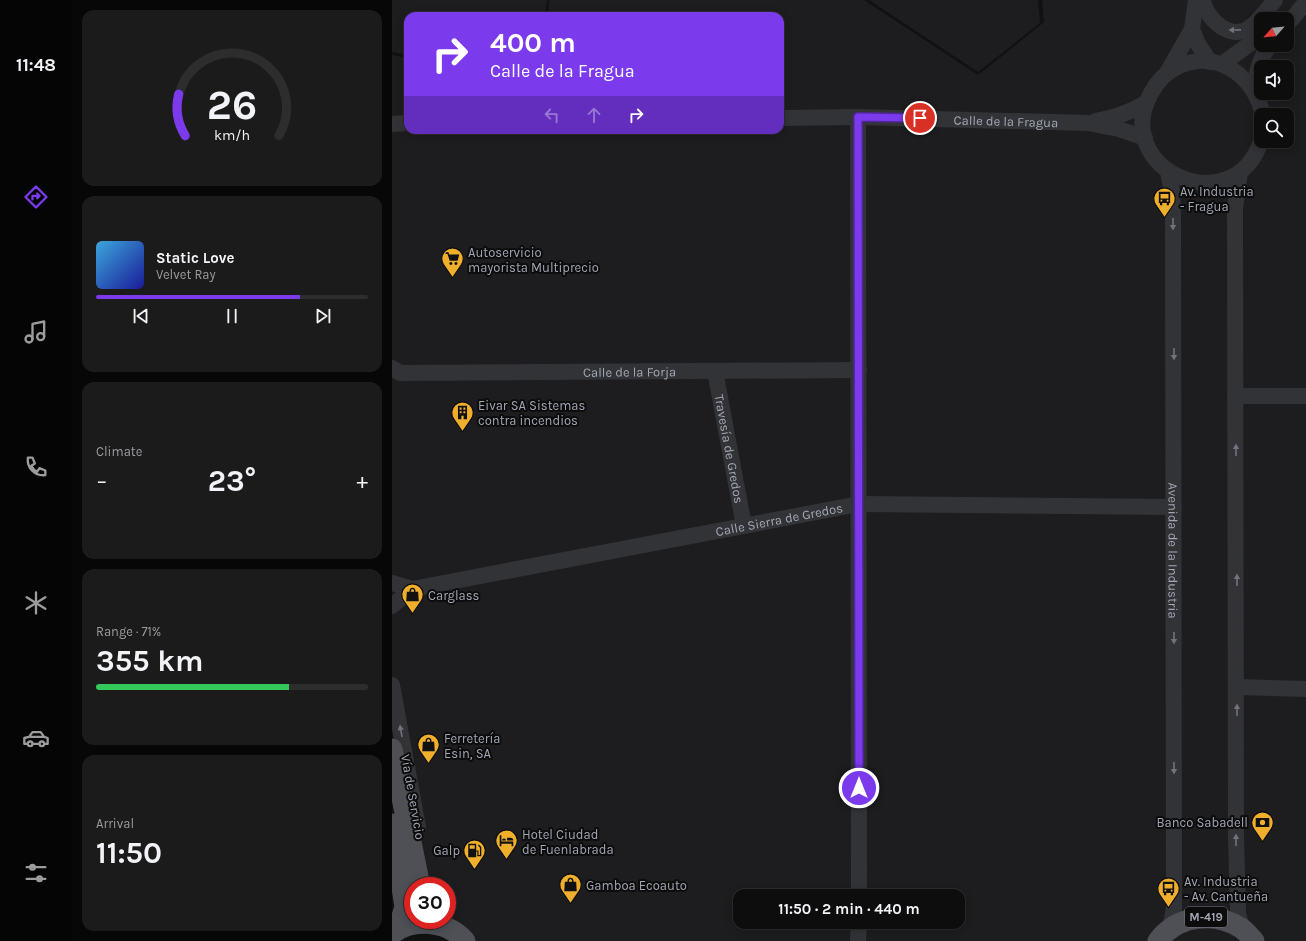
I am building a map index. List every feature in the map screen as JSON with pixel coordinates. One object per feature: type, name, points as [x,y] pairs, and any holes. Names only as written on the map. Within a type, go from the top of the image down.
[{"type":"main road","points":[[392,749],[418,877]]},
{"type":"main road","points":[[392,824],[405,907],[395,932]]},
{"type":"main road","name":"M-419","points":[[1164,935],[1187,920],[1206,917],[1225,920],[1248,935]]},
{"type":"main road","points":[[450,929],[465,941]]},
{"type":"street","points":[[1196,0],[1192,29],[1166,74],[1154,87],[1146,103],[1143,120],[1145,138],[1154,157],[1168,172],[1185,180],[1204,184],[1223,180],[1240,172],[1254,157],[1258,148]]},
{"type":"street","points":[[1203,0],[1208,14],[1217,24],[1227,30],[1236,32],[1248,29],[1259,19],[1275,0]]},
{"type":"street","points":[[1271,12],[1279,0]]},
{"type":"street","points":[[1294,17],[1306,2]]},
{"type":"street","points":[[1192,29],[1198,44],[1216,63]]},
{"type":"street","points":[[1216,63],[1251,43],[1254,38]]},
{"type":"street","points":[[1166,74],[1180,66],[1195,62],[1216,63],[1236,71],[1254,89]]},
{"type":"street","name":"Calle de la Fragua","points":[[784,118],[858,117],[1088,122],[1117,117],[1146,103]]},
{"type":"street","points":[[858,117],[859,889]]},
{"type":"street","name":"Calle de la Fragua","points":[[1088,122],[1118,129],[1145,138]]},
{"type":"street","points":[[392,124],[404,123]]},
{"type":"street","name":"Avenida de la Industria","points":[[1164,935],[1174,908],[1173,210],[1172,191],[1168,172]]},
{"type":"street","points":[[1240,172],[1235,208],[1237,687],[1236,880],[1238,913],[1248,935]]},
{"type":"street","name":"Travesía de Gredos","points":[[715,370],[744,526]]},
{"type":"street","name":"Calle de la Forja","points":[[395,373],[859,370]]},
{"type":"street","points":[[1235,396],[1306,396]]},
{"type":"street","name":"Calle Sierra de Gredos","points":[[392,583],[412,588],[859,504],[1174,507]]},
{"type":"street","points":[[392,606],[412,588]]},
{"type":"street","name":"Vía de Servicio","points":[[392,684],[426,877]]},
{"type":"street","points":[[1237,687],[1306,689]]},
{"type":"street","points":[[858,941],[859,929]]},
{"type":"shaded area","points":[[392,0],[547,0],[546,12],[404,12],[404,54],[392,52]]},
{"type":"shaded area","points":[[549,0],[864,0],[978,75],[1044,22],[1042,0],[1306,0],[1306,941],[474,941],[456,927],[456,877],[426,877],[392,711],[392,55],[404,57],[404,134],[784,134],[784,12],[548,12]]},
{"type":"shaded area","points":[[869,0],[1038,0],[1040,23],[978,72]]},
{"type":"place","name":"Av. Industria - Fragua","points":[[1165,218]]},
{"type":"place","name":"Autoservicio mayorista Multiprecio","points":[[452,278]]},
{"type":"place","name":"Eivar SA Sistemas contra incendios","points":[[463,432]]},
{"type":"place","name":"Carglass","points":[[413,614]]},
{"type":"place","name":"Ferretería Esin, SA","points":[[429,764]]},
{"type":"place","name":"Banco Sabadell","points":[[1263,842]]},
{"type":"place","name":"Hotel Ciudad de Fuenlabrada","points":[[507,860]]},
{"type":"place","name":"Galp","points":[[475,870]]},
{"type":"place","name":"Gamboa Ecoauto","points":[[570,904]]},
{"type":"place","name":"Av. Industria - Av. Cantueña","points":[[1169,908]]},
{"type":"route","points":[[859,788],[858,117],[920,118]]}]
